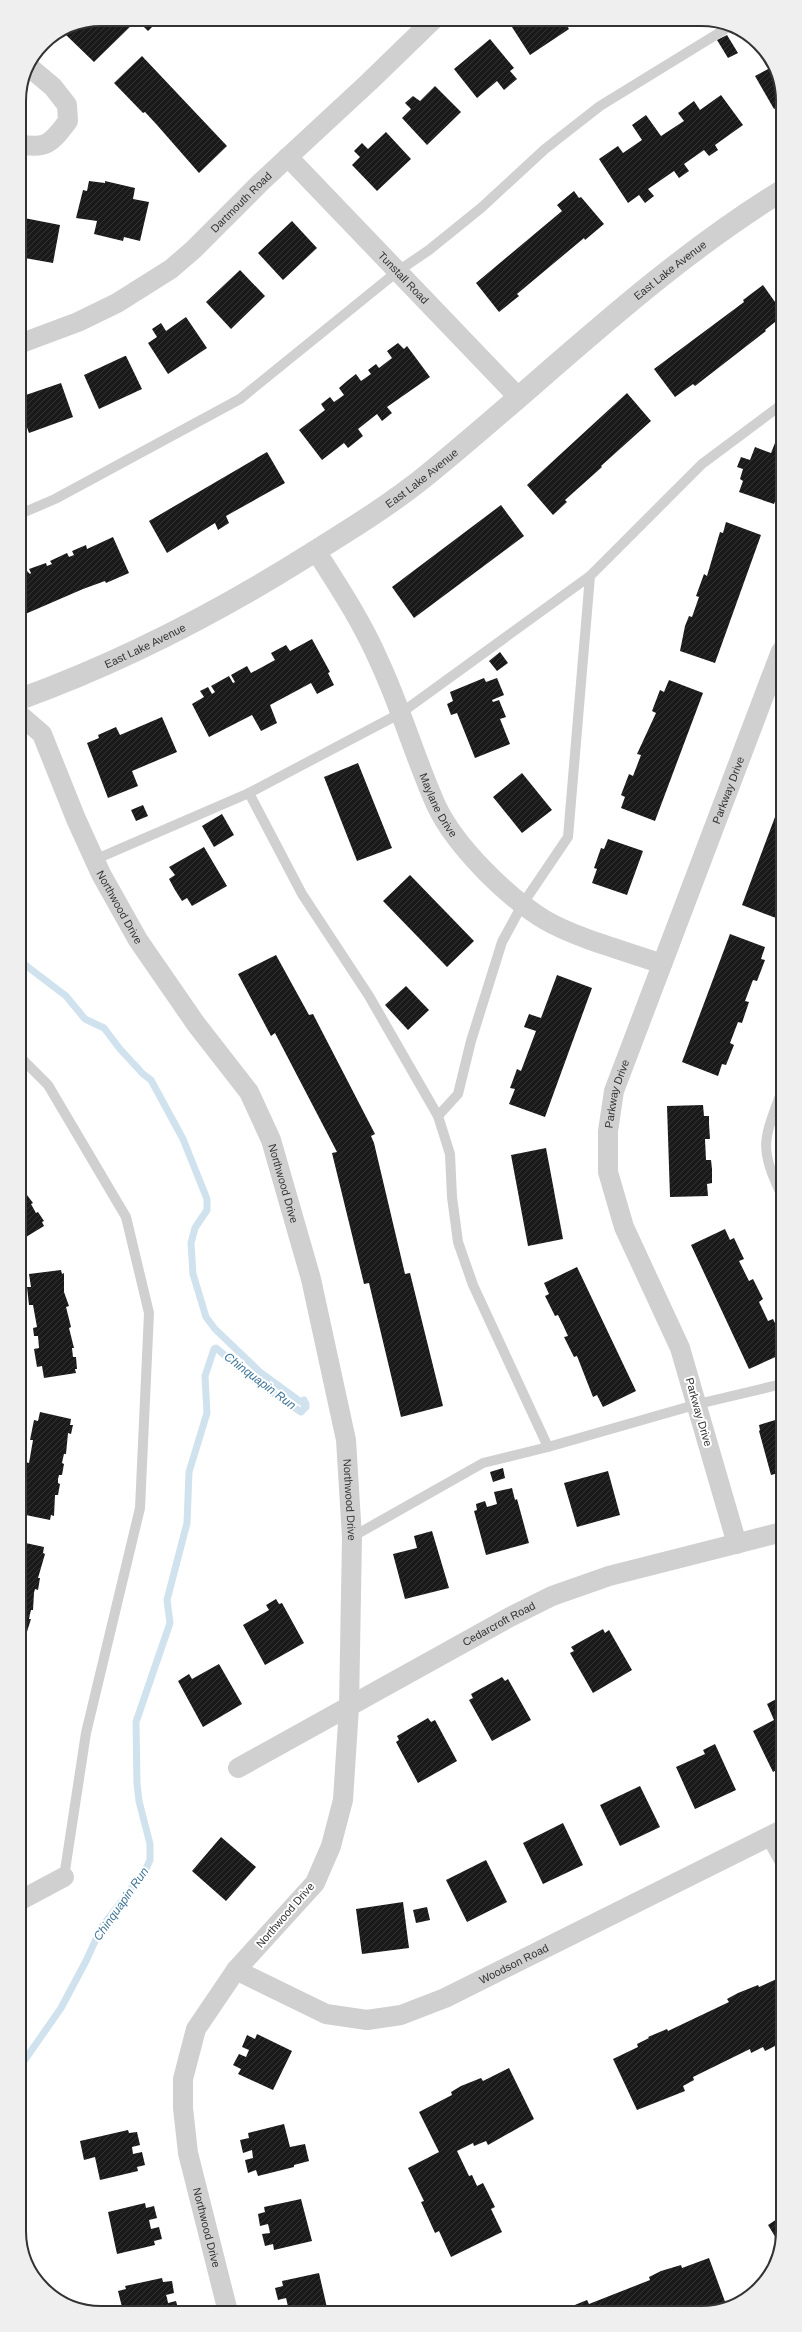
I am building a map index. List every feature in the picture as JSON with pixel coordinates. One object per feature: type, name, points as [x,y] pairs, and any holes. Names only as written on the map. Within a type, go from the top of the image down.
[{"type":"street","name":"Dartmouth Road","points":[[26,342],[78,322],[117,303],[171,269],[193,250],[288,157],[427,26]]},
{"type":"street","points":[[26,145],[35,147],[52,142],[68,121],[67,105],[53,87],[33,70]]},
{"type":"street","name":"Tunstall Road","points":[[288,157],[519,398]]},
{"type":"street","name":"East Lake Avenue","points":[[26,697],[119,659],[181,629],[250,592],[371,516],[426,476],[649,287],[776,198]]},
{"type":"street","name":"Maylane Drive","points":[[316,551],[353,608],[379,661],[437,806],[456,839],[522,905],[546,921],[662,964]]},
{"type":"street","name":"Parkway Drive","points":[[737,1544],[698,1404],[680,1348],[624,1227],[608,1172],[608,1131],[614,1091],[776,664]]},
{"type":"street","name":"Northwood Drive","points":[[26,720],[42,734],[94,860],[116,902],[161,975],[249,1092],[271,1140],[311,1279],[346,1440],[352,1537],[349,1707],[343,1800],[331,1846],[315,1882],[236,1970],[196,2029],[183,2079],[183,2108],[188,2152],[226,2306]]},
{"type":"street","name":"Cedarcroft Road","points":[[238,1768],[510,1617],[552,1596],[609,1576],[776,1534]]},
{"type":"street","name":"Woodson Road","points":[[236,1970],[326,2014],[367,2020],[401,2015],[445,1998],[776,1833]]},
{"type":"street","points":[[26,1897],[64,1877]]},
{"type":"lane","points":[[26,511],[55,499],[240,399],[398,271],[429,250],[481,208],[545,149],[600,106],[724,30]]},
{"type":"lane","points":[[94,860],[249,793],[401,714],[590,576],[702,464],[776,409]]},
{"type":"lane","points":[[438,1116],[458,1094],[471,1041],[502,942],[522,905],[568,837],[590,576]]},
{"type":"lane","points":[[249,793],[302,894],[369,996],[438,1116],[450,1154],[452,1197],[461,1249],[473,1285],[548,1447]]},
{"type":"lane","points":[[26,1063],[48,1085],[126,1217],[149,1314],[140,1508],[86,1734],[64,1877]]},
{"type":"lane","points":[[776,1108],[767,1132],[764,1150],[770,1171],[776,1184]]},
{"type":"lane","points":[[352,1537],[483,1463],[548,1447],[698,1404],[776,1385]]},
{"type":"building","points":[[131,26],[94,62],[66,35],[86,27]]},
{"type":"building","points":[[143,26],[153,26],[148,31]]},
{"type":"building","points":[[511,26],[567,26],[569,29],[530,55]]},
{"type":"building","points":[[727,35],[738,53],[728,58],[717,40]]},
{"type":"building","points":[[490,39],[514,68],[510,71],[517,79],[504,90],[497,81],[477,98],[454,69]]},
{"type":"building","points":[[142,56],[227,146],[199,173],[145,112],[143,113],[114,83]]},
{"type":"building","points":[[768,69],[775,91],[776,108],[774,109],[755,76]]},
{"type":"building","points":[[435,86],[461,112],[427,145],[402,118],[411,109],[405,103],[413,96],[420,101]]},
{"type":"building","points":[[721,95],[743,125],[715,145],[718,150],[709,156],[704,150],[684,164],[689,171],[679,178],[674,171],[648,189],[654,196],[645,203],[639,195],[628,203],[599,159],[618,146],[623,153],[642,140],[632,125],[646,115],[661,136],[684,121],[678,113],[694,101],[700,110]]},
{"type":"building","points":[[386,132],[411,159],[377,191],[352,165],[360,157],[354,151],[362,143],[368,149]]},
{"type":"building","points":[[89,181],[105,183],[105,181],[135,188],[133,199],[149,202],[140,241],[124,237],[123,241],[94,234],[97,221],[76,218],[83,190],[87,191]]},
{"type":"building","points":[[574,191],[604,224],[585,240],[584,238],[517,294],[519,296],[499,312],[476,283],[562,211],[557,205]]},
{"type":"building","points":[[26,218],[60,225],[53,263],[26,258]]},
{"type":"building","points":[[292,221],[317,248],[283,280],[258,253]]},
{"type":"building","points":[[240,270],[265,296],[231,329],[206,302]]},
{"type":"building","points":[[763,285],[776,303],[776,321],[765,330],[766,331],[695,386],[693,384],[675,397],[654,369],[744,302],[743,300]]},
{"type":"building","points":[[186,317],[207,348],[168,374],[148,343],[157,337],[152,329],[161,323],[166,331]]},
{"type":"building","points":[[398,343],[404,349],[407,346],[430,377],[387,407],[392,413],[382,421],[377,414],[358,429],[363,436],[348,448],[344,443],[322,460],[299,430],[325,410],[321,404],[330,397],[334,402],[344,395],[339,388],[356,374],[361,381],[371,374],[368,370],[376,364],[379,368],[392,358],[387,351]]},
{"type":"building","points":[[125,356],[142,389],[99,409],[84,375]]},
{"type":"building","points":[[61,383],[73,417],[29,433],[26,425],[26,395]]},
{"type":"building","points":[[627,393],[651,421],[565,500],[567,502],[553,515],[527,485]]},
{"type":"building","points":[[776,443],[776,499],[774,504],[739,492],[743,481],[740,479],[743,469],[737,467],[741,457],[750,460],[755,447],[771,453]]},
{"type":"building","points":[[267,452],[285,483],[226,516],[229,523],[218,530],[215,523],[167,553],[149,521]]},
{"type":"building","points":[[501,505],[524,536],[414,618],[392,587]]},
{"type":"building","points":[[726,522],[761,535],[715,663],[680,651],[685,626],[689,616],[692,617],[699,597],[696,596],[704,574],[707,576],[720,532],[723,533]]},
{"type":"building","points":[[113,537],[129,573],[106,583],[105,581],[83,589],[26,614],[26,571],[30,574],[29,569],[46,563],[47,566],[52,564],[50,561],[67,553],[69,557],[74,555],[72,551],[86,545],[87,549]]},
{"type":"building","points":[[312,639],[330,672],[328,673],[334,685],[317,694],[311,683],[270,705],[277,723],[261,731],[252,715],[209,737],[192,704],[204,697],[200,691],[208,687],[212,694],[215,692],[211,686],[229,676],[233,683],[235,682],[231,675],[247,666],[251,673],[275,660],[271,653],[286,645],[290,651]]},
{"type":"building","points":[[500,652],[508,663],[497,671],[489,661]]},
{"type":"building","points":[[484,678],[486,682],[497,678],[504,695],[492,700],[493,702],[499,700],[506,717],[500,719],[510,744],[475,758],[457,713],[451,715],[447,704],[453,701],[450,692]]},
{"type":"building","points":[[669,680],[703,693],[655,821],[621,808],[625,797],[621,795],[629,774],[633,776],[641,755],[637,754],[656,713],[652,711],[660,690],[664,692]]},
{"type":"building","points":[[162,717],[177,752],[132,771],[138,786],[108,798],[87,743],[99,738],[98,735],[116,727],[120,735]]},
{"type":"building","points":[[358,763],[392,848],[357,861],[324,777]]},
{"type":"building","points":[[522,773],[552,810],[522,833],[493,797]]},
{"type":"building","points":[[143,805],[148,816],[136,821],[131,810]]},
{"type":"building","points":[[222,814],[234,835],[214,847],[202,826]]},
{"type":"building","points":[[776,814],[776,918],[742,905]]},
{"type":"building","points":[[608,839],[643,851],[627,895],[592,883],[597,869],[594,868],[601,848],[604,849]]},
{"type":"building","points":[[204,847],[227,886],[192,906],[187,898],[182,901],[175,890],[169,879],[175,875],[169,867]]},
{"type":"building","points":[[410,875],[474,941],[447,967],[383,901]]},
{"type":"building","points":[[730,934],[765,947],[761,959],[765,960],[757,981],[753,980],[745,1001],[749,1002],[742,1023],[738,1022],[730,1043],[734,1045],[726,1065],[722,1064],[718,1076],[682,1062]]},
{"type":"building","points":[[276,955],[309,1015],[313,1014],[375,1134],[371,1136],[374,1143],[405,1274],[410,1273],[443,1406],[401,1417],[369,1283],[364,1284],[332,1153],[337,1152],[275,1033],[271,1036],[238,974]]},
{"type":"building","points":[[557,975],[592,988],[545,1117],[509,1104],[515,1089],[510,1088],[517,1069],[521,1071],[536,1031],[524,1027],[529,1014],[541,1018]]},
{"type":"building","points":[[406,986],[429,1010],[408,1030],[385,1005]]},
{"type":"building","points":[[703,1105],[704,1116],[709,1116],[710,1139],[705,1139],[706,1160],[711,1160],[712,1169],[712,1183],[707,1184],[708,1196],[670,1197],[667,1106]]},
{"type":"building","points":[[546,1148],[563,1239],[528,1246],[511,1155]]},
{"type":"building","points":[[26,1194],[33,1203],[31,1204],[36,1213],[38,1212],[44,1221],[42,1222],[44,1226],[26,1237]]},
{"type":"building","points":[[725,1229],[730,1240],[734,1238],[744,1259],[739,1261],[749,1281],[753,1279],[763,1299],[759,1302],[768,1321],[773,1319],[776,1325],[776,1357],[749,1369],[691,1245]]},
{"type":"building","points":[[577,1267],[636,1391],[603,1407],[597,1395],[593,1397],[577,1356],[574,1357],[564,1337],[568,1336],[563,1325],[558,1315],[555,1316],[545,1296],[549,1294],[544,1283]]},
{"type":"building","points":[[61,1270],[62,1274],[64,1273],[64,1292],[69,1306],[66,1307],[74,1348],[72,1348],[73,1357],[76,1357],[77,1369],[75,1369],[76,1373],[44,1378],[42,1366],[37,1367],[34,1349],[39,1348],[38,1336],[34,1336],[33,1328],[37,1327],[33,1305],[29,1305],[27,1287],[31,1287],[29,1274]]},
{"type":"building","points":[[40,1412],[71,1419],[70,1425],[73,1425],[71,1434],[68,1433],[66,1454],[64,1454],[62,1463],[64,1464],[62,1475],[59,1475],[58,1479],[58,1483],[60,1484],[58,1495],[55,1495],[54,1516],[51,1515],[50,1520],[26,1515],[26,1462],[29,1463],[33,1440],[30,1440],[34,1420],[38,1421]]},
{"type":"building","points":[[776,1420],[776,1474],[771,1475],[759,1431],[759,1425]]},
{"type":"building","points":[[503,1468],[505,1478],[493,1482],[490,1472]]},
{"type":"building","points":[[608,1471],[620,1515],[577,1527],[564,1483]]},
{"type":"building","points":[[512,1488],[515,1500],[517,1499],[529,1543],[486,1555],[474,1511],[477,1510],[476,1504],[485,1501],[487,1507],[497,1504],[494,1492]]},
{"type":"building","points":[[432,1531],[449,1588],[405,1599],[393,1554],[417,1548],[414,1536]]},
{"type":"building","points":[[26,1543],[44,1547],[43,1553],[45,1554],[38,1578],[40,1578],[38,1590],[35,1589],[34,1593],[33,1610],[31,1610],[29,1619],[31,1619],[26,1635]]},
{"type":"building","points":[[276,1599],[279,1604],[282,1603],[304,1643],[265,1665],[243,1625],[269,1610],[266,1605]]},
{"type":"building","points":[[603,1629],[605,1633],[609,1630],[632,1670],[593,1693],[570,1653],[574,1651],[571,1647]]},
{"type":"building","points":[[219,1664],[242,1704],[203,1727],[178,1681],[189,1674],[192,1679]]},
{"type":"building","points":[[502,1677],[505,1681],[508,1679],[531,1720],[492,1741],[469,1700],[473,1698],[471,1694]]},
{"type":"building","points":[[776,1699],[776,1770],[773,1772],[753,1731],[774,1720],[767,1704]]},
{"type":"building","points":[[428,1718],[431,1722],[435,1720],[457,1761],[418,1783],[396,1742],[399,1740],[397,1736]]},
{"type":"building","points":[[715,1744],[736,1790],[695,1809],[676,1767],[705,1754],[703,1750]]},
{"type":"building","points":[[640,1786],[660,1827],[620,1846],[600,1805]]},
{"type":"building","points":[[563,1823],[583,1865],[543,1884],[523,1843]]},
{"type":"building","points":[[221,1837],[256,1867],[226,1901],[192,1871]]},
{"type":"building","points":[[486,1860],[507,1902],[467,1922],[446,1880]]},
{"type":"building","points":[[403,1902],[409,1948],[362,1954],[356,1909]]},
{"type":"building","points":[[427,1907],[430,1920],[416,1923],[413,1910]]},
{"type":"building","points":[[776,1979],[776,2046],[765,2051],[763,2047],[751,2053],[750,2049],[693,2077],[694,2080],[683,2086],[685,2091],[637,2110],[613,2059],[638,2047],[637,2044],[649,2038],[648,2037],[667,2029],[668,2031],[729,2002],[727,1999],[738,1993],[758,1985],[759,1987]]},
{"type":"building","points":[[257,2034],[292,2051],[273,2090],[238,2074],[241,2069],[233,2065],[239,2054],[246,2057],[249,2050],[242,2047],[247,2035],[255,2039]]},
{"type":"building","points":[[509,2068],[534,2119],[488,2145],[486,2141],[474,2146],[473,2143],[457,2151],[469,2176],[472,2175],[477,2186],[483,2183],[495,2207],[491,2209],[502,2232],[451,2257],[439,2231],[435,2233],[421,2202],[424,2201],[408,2168],[439,2152],[419,2112],[452,2095],[451,2092],[461,2086],[481,2078],[483,2081]]},
{"type":"building","points":[[284,2124],[290,2147],[305,2144],[309,2161],[294,2165],[294,2167],[258,2176],[256,2170],[248,2173],[245,2160],[253,2158],[252,2150],[243,2153],[240,2140],[249,2138],[248,2133]]},
{"type":"building","points":[[128,2130],[129,2133],[137,2132],[140,2145],[132,2147],[133,2154],[142,2152],[145,2165],[137,2167],[138,2171],[100,2180],[95,2157],[84,2160],[80,2141]]},
{"type":"building","points":[[301,2199],[312,2241],[274,2250],[273,2244],[265,2246],[262,2234],[270,2233],[269,2228],[268,2224],[260,2226],[258,2214],[265,2212],[264,2207]]},
{"type":"building","points":[[145,2203],[146,2208],[154,2206],[157,2218],[149,2220],[151,2229],[159,2227],[162,2239],[154,2241],[155,2245],[117,2254],[108,2212]]},
{"type":"building","points":[[776,2220],[776,2238],[768,2225]]},
{"type":"building","points":[[709,2258],[725,2302],[701,2306],[572,2306],[587,2300],[589,2304],[650,2280],[649,2277],[661,2271],[681,2265],[682,2268]]},
{"type":"building","points":[[319,2273],[327,2306],[288,2306],[286,2298],[278,2300],[275,2288],[283,2286],[282,2281]]},
{"type":"building","points":[[162,2278],[163,2282],[172,2281],[174,2293],[166,2295],[168,2303],[176,2301],[177,2306],[122,2306],[118,2291],[126,2289],[125,2286]]},
{"type":"waterway","name":"Chinquapin Run","points":[[26,966],[66,996],[85,1019],[104,1028],[120,1049],[143,1074],[151,1080],[183,1139],[207,1199],[207,1210],[195,1228],[191,1243],[193,1274],[206,1317],[215,1329],[260,1372],[301,1402],[304,1400],[306,1404],[304,1405],[306,1407],[301,1412],[254,1380],[216,1348],[214,1349],[205,1376],[207,1413],[189,1472],[187,1523],[167,1600],[170,1623],[136,1722],[137,1784],[139,1801],[150,1844],[150,1860],[145,1871],[101,1928],[86,1961],[61,2008],[26,2058]]}]
